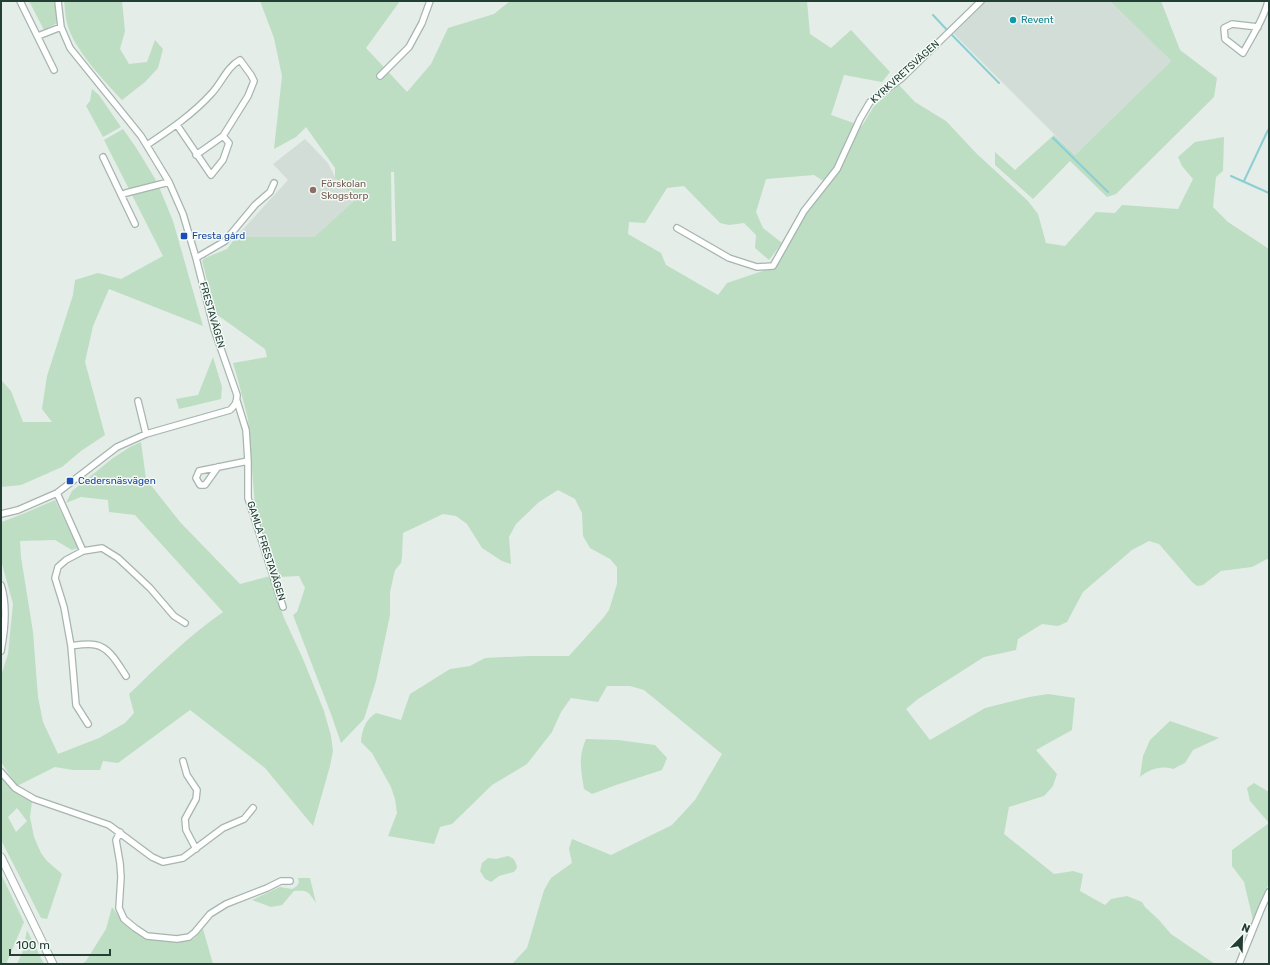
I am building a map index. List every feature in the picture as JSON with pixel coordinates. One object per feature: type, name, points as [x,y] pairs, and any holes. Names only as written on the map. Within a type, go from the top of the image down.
[{"type":"street","points":[[20,1],[54,70]]},
{"type":"street","name":"FRESTAVÄGEN","points":[[58,1],[61,27],[70,48],[123,112],[147,145],[169,182],[184,214],[214,329],[237,395],[237,401]]},
{"type":"street","points":[[380,76],[409,47],[422,23],[430,1]]},
{"type":"street","name":"KYRKVRETSVÄGEN","points":[[677,228],[729,258],[756,267],[773,266],[804,211],[837,169],[860,119],[870,102],[902,78],[980,1]]},
{"type":"street","points":[[1258,27],[1232,24],[1224,28],[1225,39],[1243,53],[1258,27],[1268,1]]},
{"type":"street","points":[[38,36],[61,27]]},
{"type":"street","points":[[147,145],[177,125],[195,110],[214,91],[234,64],[240,60],[251,74],[254,81],[248,96],[223,136],[196,155]]},
{"type":"street","points":[[177,125],[211,176],[223,160],[229,143],[223,136]]},
{"type":"street","points":[[103,157],[135,224]]},
{"type":"street","points":[[121,195],[169,182]]},
{"type":"street","points":[[196,258],[225,241],[256,205],[270,192],[274,183]]},
{"type":"street","points":[[138,401],[146,434]]},
{"type":"street","points":[[1,514],[18,510],[57,493],[117,446],[146,434],[230,410],[235,406],[237,401]]},
{"type":"street","name":"GAMLA FRESTAVÄGEN","points":[[237,401],[246,430],[248,498],[283,607]]},
{"type":"street","points":[[218,467],[248,461]]},
{"type":"street","points":[[57,493],[84,551]]},
{"type":"street","points":[[88,724],[76,705],[71,646],[64,607],[55,578],[58,567],[66,560],[84,551],[102,548],[118,558],[150,588],[174,616],[184,623]]},
{"type":"street","points":[[1,585],[3,592],[5,627],[1,651]]},
{"type":"street","points":[[71,646],[95,645],[103,648],[114,657],[126,676]]},
{"type":"street","points":[[183,761],[187,775],[197,790],[196,799],[186,819],[186,830],[196,849]]},
{"type":"street","points":[[1,772],[15,788],[34,799],[109,825],[152,857],[163,862],[182,858],[223,828],[244,819],[253,808]]},
{"type":"street","points":[[120,832],[116,840],[121,877],[118,908],[124,919],[147,936],[177,939],[189,937],[196,932],[210,914],[226,904],[282,881],[290,880]]},
{"type":"street","points":[[1,857],[53,964]]},
{"type":"street","points":[[1239,964],[1269,892]]},
{"type":"shaded area","points":[[984,1],[1110,1],[1171,61],[1075,155],[952,32]]},
{"type":"shaded area","name":"Förskolan Skogstorp","points":[[305,139],[328,163],[335,177],[355,200],[314,237],[236,237],[288,180],[273,164]]},
{"type":"green space","points":[[29,1],[55,1],[57,23],[44,30]]},
{"type":"green space","points":[[64,1],[122,1],[125,31],[120,49],[129,64],[147,62],[155,40],[163,49],[158,68],[145,82],[122,100],[90,64],[75,43],[67,23]]},
{"type":"green space","points":[[260,1],[400,1],[366,48],[407,92],[431,64],[448,28],[494,14],[510,1],[807,1],[810,34],[831,48],[851,30],[890,72],[882,82],[844,75],[831,115],[862,126],[874,106],[899,85],[915,102],[946,121],[977,154],[1028,201],[1038,214],[1046,243],[1065,246],[1096,212],[1115,213],[1122,205],[1178,209],[1193,179],[1182,166],[1178,157],[1195,142],[1224,137],[1223,171],[1216,177],[1213,207],[1228,222],[1269,249],[1269,558],[1252,567],[1221,571],[1203,585],[1197,586],[1159,544],[1149,541],[1132,550],[1083,592],[1067,622],[1058,626],[1042,624],[1018,639],[1016,650],[984,657],[918,699],[906,709],[930,740],[985,708],[1048,694],[1075,698],[1072,730],[1036,750],[1057,774],[1053,786],[1044,796],[1009,807],[1004,834],[1054,874],[1073,871],[1083,874],[1080,891],[1105,905],[1111,899],[1127,896],[1142,902],[1171,934],[1215,964],[512,964],[527,948],[544,890],[551,878],[572,863],[569,849],[572,839],[611,855],[672,825],[695,800],[722,754],[644,690],[630,686],[607,686],[598,702],[571,698],[561,712],[552,732],[527,764],[492,785],[452,824],[440,827],[434,844],[388,836],[397,813],[395,799],[391,787],[372,753],[361,742],[363,729],[369,719],[376,713],[401,720],[410,694],[450,669],[470,666],[485,658],[569,656],[609,610],[617,584],[617,567],[610,559],[590,548],[583,536],[582,513],[575,499],[558,490],[539,502],[516,524],[509,537],[511,564],[502,561],[482,548],[467,524],[456,516],[443,514],[403,533],[401,563],[395,570],[390,592],[390,615],[376,681],[364,719],[341,743],[293,615],[297,612],[305,588],[299,576],[279,577],[255,506],[248,419],[233,363],[267,357],[265,349],[216,314],[202,261],[205,258],[227,249],[236,237],[314,237],[355,200],[335,177],[335,168],[306,127],[296,137],[274,149],[282,76],[274,38]],"holes":[[[391,172],[394,172],[396,241],[392,241]],[[814,175],[828,184],[805,213],[774,267],[727,283],[718,295],[666,265],[661,253],[628,234],[629,222],[645,223],[667,188],[684,186],[720,223],[729,225],[744,223],[756,235],[755,248],[769,260],[782,243],[763,228],[756,212],[766,179]]]},
{"type":"green space","points":[[1110,1],[1161,1],[1180,50],[1217,78],[1214,97],[1116,194],[1107,197],[1070,161],[1033,199],[995,165],[995,152],[1015,170],[1054,135],[1075,155],[1171,61]]},
{"type":"green space","points":[[92,89],[99,95],[121,127],[103,137],[86,106],[90,101]]},
{"type":"green space","points":[[123,129],[157,182],[173,221],[203,326],[109,289],[93,326],[85,362],[105,435],[81,451],[62,467],[21,485],[1,487],[1,380],[11,391],[23,422],[52,422],[42,409],[47,376],[73,295],[75,280],[98,273],[121,279],[163,256],[104,140]]},
{"type":"green space","points":[[213,357],[222,387],[221,399],[179,409],[176,399],[198,395]]},
{"type":"green space","points":[[141,442],[146,479],[180,522],[240,584],[270,576],[284,618],[303,659],[324,711],[331,736],[333,751],[330,766],[313,826],[265,768],[190,710],[118,763],[103,761],[100,770],[73,770],[55,767],[17,786],[1,762],[1,676],[8,654],[13,604],[1,560],[2,522],[55,500],[78,548],[72,550],[55,540],[20,541],[21,557],[33,632],[38,697],[43,722],[58,754],[99,738],[125,723],[134,713],[129,694],[186,641],[223,612],[135,515],[109,512],[108,500],[81,497],[66,503],[72,491],[113,458]]},
{"type":"green space","points":[[1170,721],[1219,738],[1193,750],[1185,763],[1173,769],[1164,767],[1156,768],[1140,777],[1143,756],[1150,740]]},
{"type":"green space","points":[[586,739],[618,740],[655,745],[667,758],[662,770],[592,794],[584,789],[581,770],[581,758]]},
{"type":"green space","points":[[1,777],[10,788],[32,802],[30,817],[34,837],[41,853],[47,861],[62,874],[47,919],[41,918],[1,840]],"holes":[[[17,808],[27,821],[16,832],[8,817]]]},
{"type":"green space","points":[[1254,783],[1269,792],[1269,823],[1250,801],[1247,788]]},
{"type":"green space","points":[[1269,823],[1269,883],[1253,920],[1244,882],[1232,866],[1232,850]]},
{"type":"green space","points":[[508,856],[516,863],[517,868],[514,872],[499,876],[491,882],[485,879],[480,871],[482,863],[488,858],[496,859]]},
{"type":"green space","points":[[1,874],[24,922],[6,964],[1,964]]},
{"type":"green space","points":[[298,878],[310,878],[316,903],[305,891],[294,891],[282,905],[271,907],[252,900],[280,887],[292,889],[297,886],[299,882]]},
{"type":"green space","points":[[112,907],[123,922],[145,937],[177,941],[194,939],[203,929],[213,964],[82,964],[86,961],[106,929]]},
{"type":"green space","points":[[27,930],[44,964],[17,964],[23,951]]},
{"type":"waterway","points":[[933,15],[947,30]]},
{"type":"waterway","points":[[952,35],[999,83]]},
{"type":"waterway","points":[[1244,181],[1268,130]]},
{"type":"waterway","points":[[1053,138],[1108,192]]},
{"type":"waterway","points":[[1231,176],[1269,193]]},
{"type":"place","name":"Revent","points":[[1013,20]]},
{"type":"place","name":"Förskolan Skogstorp","points":[[313,190]]},
{"type":"place","name":"Fresta gård","points":[[184,236]]},
{"type":"place","name":"Cedersnäsvägen","points":[[70,481]]}]
